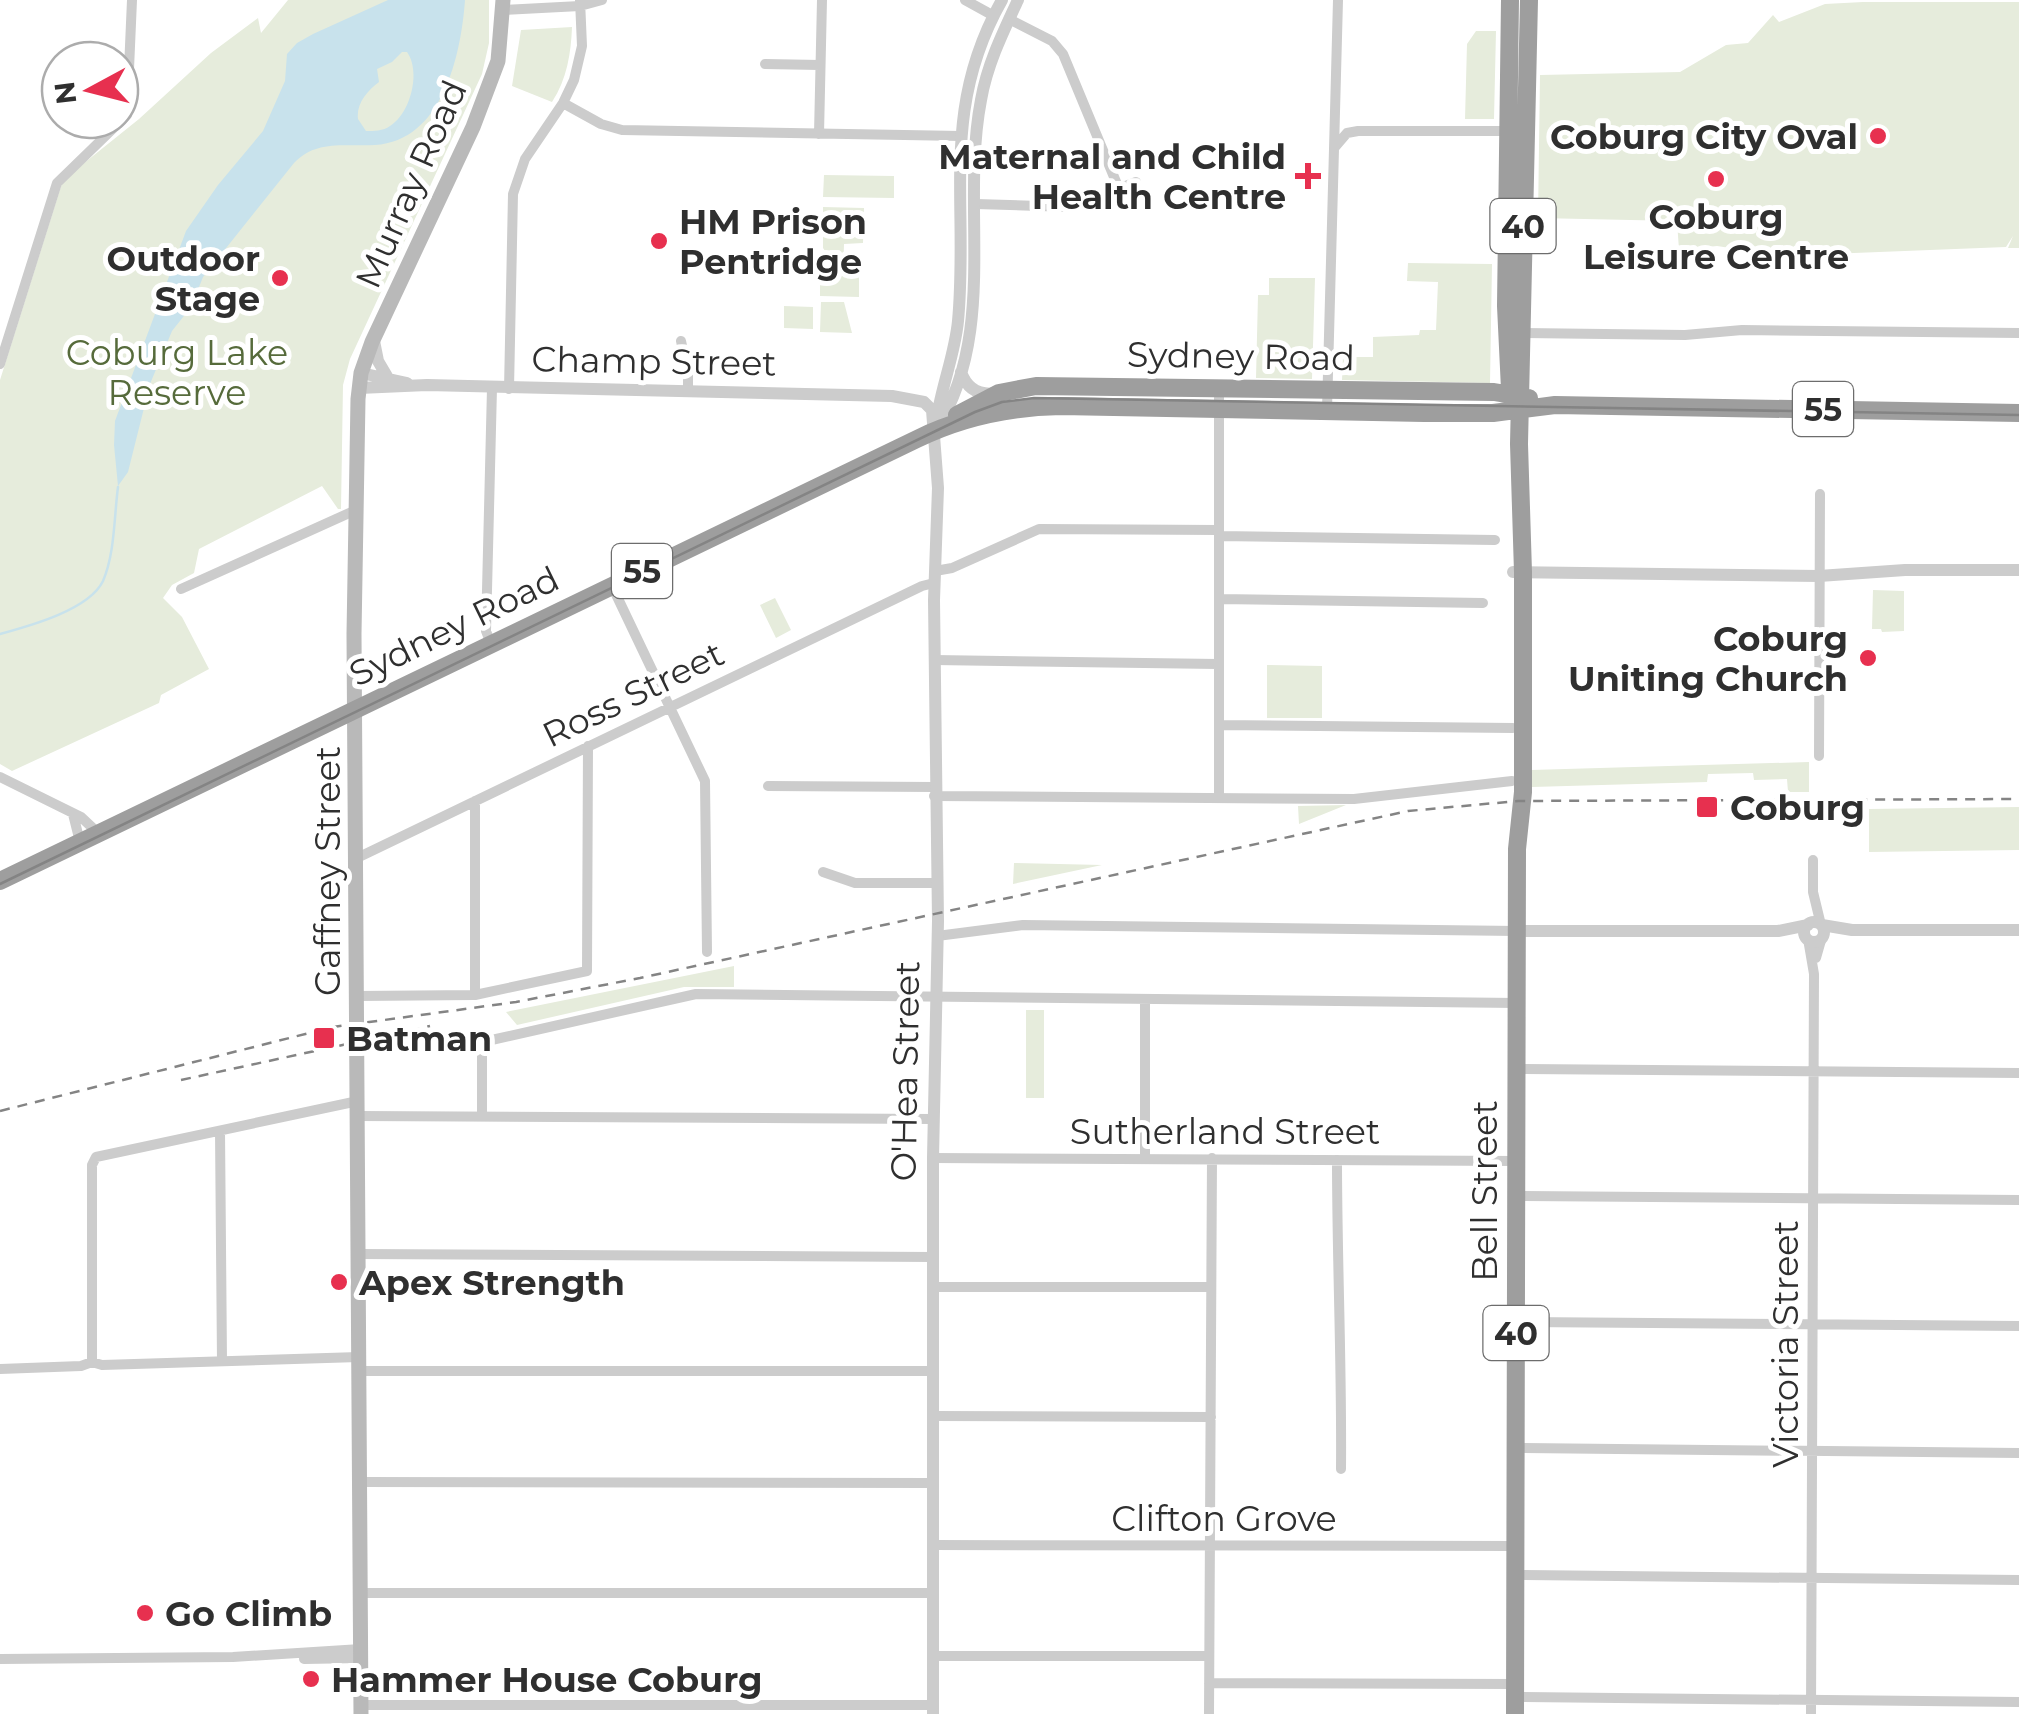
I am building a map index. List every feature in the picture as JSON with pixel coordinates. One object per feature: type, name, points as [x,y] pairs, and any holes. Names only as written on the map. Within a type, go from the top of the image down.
[{"type":"highway","name":"Bell Street","points":[[1510,0],[1517,131],[1514,334],[1519,498],[1512,781],[1512,823],[1517,849]]},
{"type":"highway","name":"Bell Street","points":[[1517,131],[1530,0]]},
{"type":"highway","name":"Sydney Road","points":[[0,881],[936,430],[1000,393],[1036,386],[1328,390],[1515,403],[2019,413]]},
{"type":"highway","name":"Sydney Road","points":[[936,430],[1025,407],[1424,414],[1515,403]]},
{"type":"highway","name":"Bell Street","points":[[1515,1698],[1517,849],[1523,792],[1518,572]]},
{"type":"main road","name":"Murray Road","points":[[360,380],[374,338],[474,126],[498,60],[503,5]]},
{"type":"main road","name":"Gaffney Street","points":[[360,380],[355,710],[361,1709]]},
{"type":"street","points":[[0,364],[57,184],[127,115],[132,0]]},
{"type":"street","points":[[503,5],[602,0]]},
{"type":"street","points":[[818,134],[822,0]]},
{"type":"street","points":[[965,0],[997,5],[1010,19],[1052,41],[1063,54],[1119,189]]},
{"type":"street","points":[[936,430],[951,405],[973,310],[980,100],[990,62],[1018,0]]},
{"type":"street","points":[[1327,410],[1338,0]]},
{"type":"street","points":[[508,388],[515,182],[524,159],[563,103],[579,66],[583,33],[580,3]]},
{"type":"street","name":"O'Hea Street","points":[[933,1709],[936,430],[958,317],[964,98],[975,57],[997,5]]},
{"type":"street","points":[[765,64],[820,65]]},
{"type":"street","points":[[563,103],[601,124],[622,130],[976,138]]},
{"type":"street","points":[[1336,108],[1344,125],[1358,130]]},
{"type":"street","points":[[1334,148],[1347,133],[1358,130],[1517,131]]},
{"type":"street","points":[[976,204],[1070,207],[1136,182]]},
{"type":"street","points":[[1514,334],[1686,335],[1742,330],[2019,333]]},
{"type":"street","points":[[374,338],[378,360],[388,378]]},
{"type":"street","points":[[681,341],[688,392]]},
{"type":"street","points":[[960,372],[975,391],[1000,393]]},
{"type":"street","name":"Champ Street","points":[[360,380],[388,378],[415,385]]},
{"type":"street","name":"Champ Street","points":[[360,380],[388,389],[415,385],[892,396],[932,392],[943,386]]},
{"type":"street","points":[[490,644],[486,631],[492,388]]},
{"type":"street","points":[[1218,798],[1219,388]]},
{"type":"street","name":"Champ Street","points":[[892,396],[927,404],[936,430]]},
{"type":"street","points":[[1820,494],[1820,756]]},
{"type":"street","points":[[181,589],[356,510]]},
{"type":"street","name":"Ross Street","points":[[357,858],[1039,528],[1496,540]]},
{"type":"street","points":[[1518,572],[1819,576],[1905,570],[2019,570]]},
{"type":"street","points":[[612,586],[706,786],[707,952]]},
{"type":"street","points":[[1219,599],[1483,603]]},
{"type":"street","points":[[934,660],[1218,664]]},
{"type":"street","points":[[1219,725],[1513,728]]},
{"type":"street","points":[[358,996],[475,995],[587,971],[588,746]]},
{"type":"street","points":[[0,778],[88,821],[98,833]]},
{"type":"street","points":[[768,786],[1354,799],[1512,781]]},
{"type":"street","points":[[474,801],[475,995]]},
{"type":"street","points":[[73,814],[80,842]]},
{"type":"street","name":"Victoria Street","points":[[1811,1714],[1813,860]]},
{"type":"street","points":[[824,872],[855,883],[935,882]]},
{"type":"street","points":[[937,936],[1023,925],[1517,931],[2019,930]]},
{"type":"street","points":[[482,1116],[484,1043],[684,995],[1517,1003]]},
{"type":"street","points":[[1145,999],[1145,1158]]},
{"type":"street","points":[[1516,1069],[2019,1073]]},
{"type":"street","points":[[92,1362],[92,1165],[99,1155],[358,1108],[482,1116],[933,1119]]},
{"type":"street","points":[[220,1130],[222,1361]]},
{"type":"street","name":"Sutherland Street","points":[[933,1158],[1516,1161]]},
{"type":"street","points":[[1210,1714],[1212,1158]]},
{"type":"street","points":[[1337,1160],[1336,1294],[1342,1334],[1342,1468]]},
{"type":"street","points":[[1517,1196],[2019,1200]]},
{"type":"street","points":[[358,1254],[933,1257]]},
{"type":"street","points":[[934,1286],[1211,1287]]},
{"type":"street","points":[[1516,1322],[2019,1326]]},
{"type":"street","points":[[0,1369],[81,1366],[92,1362],[102,1366],[222,1361],[934,1371]]},
{"type":"street","points":[[933,1416],[1211,1417]]},
{"type":"street","points":[[1515,1448],[2019,1453]]},
{"type":"street","points":[[360,1482],[933,1482]]},
{"type":"street","name":"Clifton Grove","points":[[932,1545],[1515,1546]]},
{"type":"street","points":[[1515,1575],[2019,1580]]},
{"type":"street","points":[[361,1594],[932,1593]]},
{"type":"street","points":[[0,1659],[361,1654]]},
{"type":"street","points":[[933,1656],[1210,1656]]},
{"type":"street","points":[[1210,1683],[1515,1698],[2019,1702]]},
{"type":"street","points":[[361,1709],[933,1709]]},
{"type":"green space","name":"Coburg Lake Reserve","points":[[288,0],[489,0],[489,43],[482,74],[350,359],[343,385],[341,509],[322,486],[199,549],[194,573],[172,585],[163,598],[182,617],[209,669],[161,695],[159,703],[12,771],[0,764],[0,380],[63,180],[113,140],[140,140],[140,118],[211,53],[258,18],[261,33]]},
{"type":"green space","name":"Coburg City Oval","points":[[2019,2],[2019,248],[2008,248],[2013,236],[2006,247],[1778,256],[1777,246],[1776,255],[1717,246],[1679,250],[1677,221],[1538,218],[1540,75],[1680,72],[1726,45],[1748,43],[1773,15],[1779,22],[1825,4]]},
{"type":"green space","points":[[572,27],[567,66],[552,102],[512,86],[521,30]]},
{"type":"green space","points":[[1476,31],[1496,31],[1494,119],[1465,119],[1467,44]]},
{"type":"green space","points":[[824,175],[894,176],[894,198],[823,197]]},
{"type":"green space","points":[[823,207],[864,208],[863,243],[844,244],[843,276],[859,277],[859,297],[820,296],[820,267],[830,258],[823,248]]},
{"type":"green space","points":[[1408,263],[1492,264],[1490,383],[1342,380],[1343,357],[1373,357],[1373,337],[1419,335],[1420,330],[1436,330],[1438,282],[1407,281]]},
{"type":"green space","points":[[1269,278],[1315,278],[1312,379],[1256,378],[1258,295],[1269,295]]},
{"type":"green space","points":[[821,302],[844,302],[852,333],[820,332]]},
{"type":"green space","points":[[784,306],[813,307],[813,329],[784,328]]},
{"type":"green space","points":[[1873,590],[1904,591],[1904,631],[1872,629]]},
{"type":"green space","points":[[775,598],[791,630],[776,638],[760,605]]},
{"type":"green space","points":[[1267,665],[1322,666],[1322,718],[1267,718]]},
{"type":"green space","points":[[1809,762],[1809,792],[1788,792],[1787,779],[1754,780],[1753,773],[1708,774],[1707,782],[1532,787],[1531,770]]},
{"type":"green space","points":[[1346,805],[1299,824],[1298,806]]},
{"type":"green space","points":[[2019,807],[2019,850],[1869,852],[1869,809]]},
{"type":"green space","points":[[1014,863],[1102,865],[1013,884]]},
{"type":"green space","points":[[734,966],[734,987],[684,987],[517,1025],[506,1012]]},
{"type":"green space","points":[[1026,1010],[1044,1010],[1044,1098],[1026,1098]]},
{"type":"water","points":[[388,0],[465,0],[459,46],[444,92],[417,129],[398,140],[322,147],[303,155],[203,277],[191,307],[172,331],[150,384],[128,472],[118,486],[115,421],[186,231],[263,131],[285,81],[287,54],[313,34]],"holes":[[[407,52],[413,80],[403,112],[387,128],[366,131],[358,119],[359,108],[379,82],[377,69]]]},
{"type":"waterway","points":[[0,634],[57,615],[96,591],[110,559],[118,487]]},
{"type":"tram line","points":[[0,884],[1002,402],[1034,398],[2019,415]]},
{"type":"railway","points":[[0,1111],[333,1027],[516,1002],[640,978],[1408,811],[1518,801],[2019,799]]},
{"type":"railway","points":[[181,1080],[430,1026]]},
{"type":"place","name":"Coburg City Oval","points":[[1878,136]]},
{"type":"place","name":"Maternal and Child Health Centre","points":[[1308,176]]},
{"type":"place","name":"Coburg Leisure Centre","points":[[1716,179]]},
{"type":"place","name":"HM Prison Pentridge","points":[[659,241]]},
{"type":"place","name":"Outdoor Stage","points":[[280,278]]},
{"type":"place","name":"Coburg Uniting Church","points":[[1868,658]]},
{"type":"place","name":"Coburg","points":[[1707,807]]},
{"type":"place","name":"Batman","points":[[324,1038]]},
{"type":"place","name":"Apex Strength","points":[[339,1282]]},
{"type":"place","name":"Go Climb","points":[[145,1613]]},
{"type":"place","name":"Hammer House Coburg","points":[[311,1679]]}]
